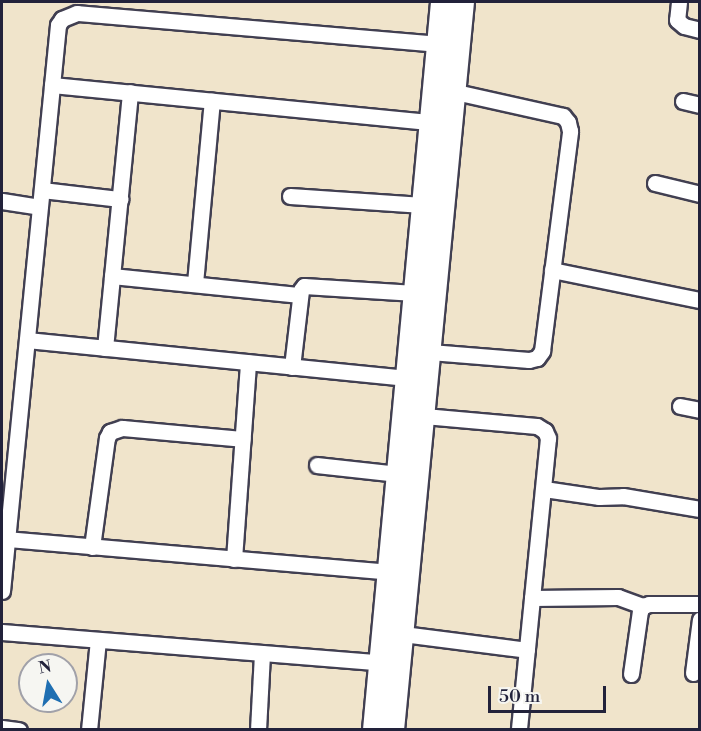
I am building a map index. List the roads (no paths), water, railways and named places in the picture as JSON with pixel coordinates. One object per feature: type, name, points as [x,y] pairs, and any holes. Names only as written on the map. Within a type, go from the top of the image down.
[{"type":"street","points":[[393,633],[389,572],[442,2]]},
{"type":"street","points":[[374,729],[390,663],[424,416],[463,2]]},
{"type":"street","points":[[679,2],[676,16],[680,24],[699,30]]},
{"type":"street","points":[[2,591],[7,539],[8,461],[27,340],[58,26],[62,19],[77,13],[438,44]]},
{"type":"street","points":[[52,85],[430,122]]},
{"type":"street","points":[[105,348],[130,92]]},
{"type":"street","points":[[430,352],[529,360],[537,357],[542,351],[570,131],[568,122],[563,116],[456,92]]},
{"type":"street","points":[[195,283],[212,100]]},
{"type":"street","points":[[683,101],[699,105]]},
{"type":"street","points":[[656,183],[699,194]]},
{"type":"street","points":[[42,190],[120,199]]},
{"type":"street","points":[[290,196],[423,205]]},
{"type":"street","points":[[2,201],[40,207]]},
{"type":"street","points":[[552,270],[699,300]]},
{"type":"street","points":[[112,276],[300,295]]},
{"type":"street","points":[[292,367],[300,295],[304,286],[415,293]]},
{"type":"street","points":[[27,340],[407,378]]},
{"type":"street","points":[[234,559],[248,362]]},
{"type":"street","points":[[680,406],[699,410]]},
{"type":"street","points":[[424,416],[537,426],[545,431],[548,449],[519,729]]},
{"type":"street","points":[[92,547],[107,438],[110,432],[122,428],[242,439]]},
{"type":"street","points":[[317,465],[398,474]]},
{"type":"street","points":[[544,489],[599,497],[623,496],[699,509]]},
{"type":"street","points":[[7,539],[389,572]]},
{"type":"street","points":[[532,598],[618,597],[644,606]]},
{"type":"street","points":[[631,674],[640,611],[644,606],[649,604],[699,604]]},
{"type":"street","points":[[693,673],[699,619]]},
{"type":"street","points":[[2,632],[390,663]]},
{"type":"street","points":[[393,633],[527,650]]},
{"type":"street","points":[[89,729],[98,640]]},
{"type":"street","points":[[258,729],[262,653]]},
{"type":"street","points":[[390,663],[393,729]]},
{"type":"street","points":[[2,728],[19,729]]}]
